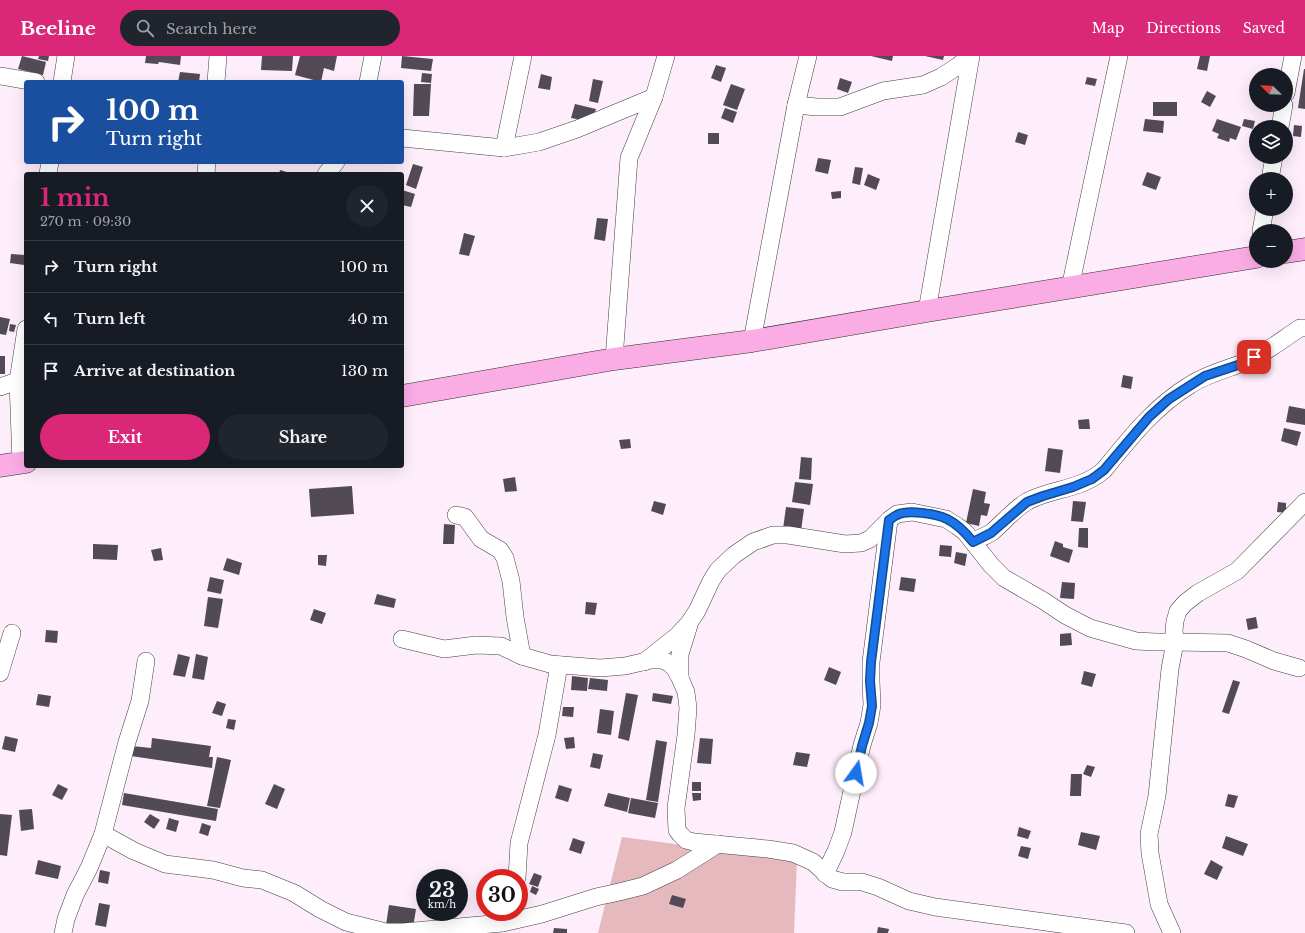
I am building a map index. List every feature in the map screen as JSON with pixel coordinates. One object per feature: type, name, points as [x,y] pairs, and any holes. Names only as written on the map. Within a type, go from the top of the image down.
[{"type":"main road","points":[[1293,251],[1305,249]]},
{"type":"main road","points":[[404,396],[614,359],[752,342],[927,311],[1249,258]]},
{"type":"street","points":[[62,80],[66,56]]},
{"type":"street","points":[[216,80],[218,56]]},
{"type":"street","points":[[368,80],[373,56]]},
{"type":"street","points":[[504,148],[523,56]]},
{"type":"street","points":[[614,359],[629,158],[654,97],[666,56]]},
{"type":"street","points":[[752,342],[796,105],[808,56]]},
{"type":"street","points":[[796,105],[840,107],[883,91],[923,85],[941,77],[970,56]]},
{"type":"street","points":[[927,311],[970,56]]},
{"type":"street","points":[[1070,288],[1119,56]]},
{"type":"street","points":[[1291,68],[1293,56]]},
{"type":"street","points":[[0,76],[24,80]]},
{"type":"street","points":[[404,138],[504,148],[539,142],[577,129],[654,97]]},
{"type":"street","points":[[328,172],[334,164]]},
{"type":"street","points":[[973,542],[991,533],[1027,502],[1073,487],[1098,475],[1104,470],[1149,417],[1169,399],[1189,386],[1205,376],[1244,363],[1300,328],[1305,328]]},
{"type":"street","points":[[16,464],[24,354]]},
{"type":"street","points":[[0,386],[22,380]]},
{"type":"street","points":[[1172,933],[1159,904],[1150,853],[1149,834],[1158,796],[1170,669],[1175,642],[1175,621],[1178,611],[1184,603],[1198,593],[1237,571],[1305,502]]},
{"type":"street","points":[[644,662],[677,636],[689,624],[718,570],[734,555],[753,542],[773,535],[788,535],[845,544],[861,543],[870,539],[897,514],[912,512],[928,514],[946,519],[965,532],[991,565],[1004,578],[1065,615],[1090,628],[1136,641],[1228,643],[1274,661],[1300,668]]},
{"type":"street","points":[[456,515],[465,517],[481,539],[500,550],[505,558],[511,581],[515,617],[522,656]]},
{"type":"street","points":[[826,874],[843,832],[872,706],[870,681],[871,662],[889,520]]},
{"type":"street","points":[[680,678],[680,654],[689,624]]},
{"type":"street","points":[[0,673],[12,633]]},
{"type":"street","points":[[402,639],[444,649],[476,645],[501,646],[522,656],[559,665],[600,668],[625,666],[662,660],[669,663],[675,669],[686,692],[688,708],[686,735],[676,808],[677,830],[686,840],[793,853],[813,862],[832,879],[842,882],[862,882],[878,887],[909,901],[935,907],[1126,933]]},
{"type":"street","points":[[63,933],[66,919],[75,895],[89,868],[103,834],[127,742],[140,701],[146,661]]},
{"type":"street","points":[[518,869],[519,843],[547,735],[559,665]]},
{"type":"street","points":[[103,834],[134,851],[165,864],[213,870],[243,878],[262,880],[294,893],[320,909],[346,922],[386,932],[458,928],[503,923],[506,921]]},
{"type":"street","points":[[528,915],[542,914],[596,897],[643,886],[677,870],[718,844]]},
{"type":"shaded area","points":[[622,837],[797,860],[794,933],[598,933]]},
{"type":"building","points":[[22,56],[46,62],[43,75],[18,69]]},
{"type":"building","points":[[39,56],[49,56],[48,61],[38,59]]},
{"type":"building","points":[[146,56],[181,56],[180,65],[159,62],[158,64],[145,63]]},
{"type":"building","points":[[262,56],[293,56],[292,71],[261,70]]},
{"type":"building","points":[[300,56],[337,56],[334,71],[324,68],[321,80],[314,80],[295,75]]},
{"type":"building","points":[[402,56],[433,59],[431,71],[401,68]]},
{"type":"building","points":[[871,56],[893,56],[892,61]]},
{"type":"building","points":[[925,56],[944,56],[943,60]]},
{"type":"building","points":[[1200,56],[1210,56],[1207,71],[1197,69]]},
{"type":"building","points":[[716,65],[726,68],[721,82],[711,78]]},
{"type":"building","points":[[1305,69],[1305,109],[1298,108]]},
{"type":"building","points":[[180,72],[200,74],[199,80],[178,80]]},
{"type":"building","points":[[422,73],[432,74],[431,83],[421,82]]},
{"type":"building","points":[[541,74],[552,77],[550,90],[538,88]]},
{"type":"building","points":[[1087,77],[1097,79],[1095,86],[1085,84]]},
{"type":"building","points":[[840,78],[852,82],[848,93],[837,89]]},
{"type":"building","points":[[593,79],[603,81],[598,103],[589,101]]},
{"type":"building","points":[[414,84],[431,84],[429,116],[413,116]]},
{"type":"building","points":[[731,84],[745,89],[737,110],[723,105]]},
{"type":"building","points":[[1207,91],[1216,96],[1210,107],[1201,102]]},
{"type":"building","points":[[1153,102],[1177,102],[1177,116],[1153,116]]},
{"type":"building","points":[[575,104],[596,109],[592,122],[571,118]]},
{"type":"building","points":[[725,108],[737,112],[733,123],[721,118]]},
{"type":"building","points":[[1145,119],[1164,121],[1163,133],[1143,131]]},
{"type":"building","points":[[1217,119],[1241,127],[1236,140],[1230,138],[1229,142],[1217,138],[1219,134],[1212,131]]},
{"type":"building","points":[[1244,119],[1250,120],[1249,128],[1242,126]]},
{"type":"building","points":[[1294,125],[1302,126],[1301,137],[1293,136]]},
{"type":"building","points":[[1018,132],[1028,135],[1025,145],[1015,142]]},
{"type":"building","points":[[708,133],[719,133],[719,144],[708,144]]},
{"type":"building","points":[[818,158],[831,160],[828,174],[815,171]]},
{"type":"building","points":[[413,164],[423,167],[416,189],[406,185]]},
{"type":"building","points":[[855,167],[863,168],[860,185],[852,183]]},
{"type":"building","points":[[1147,172],[1161,177],[1156,190],[1142,185]]},
{"type":"building","points":[[868,174],[880,179],[876,190],[864,185]]},
{"type":"building","points":[[404,191],[415,194],[411,207],[404,205]]},
{"type":"building","points":[[841,191],[841,198],[832,199],[831,192]]},
{"type":"building","points":[[597,218],[608,219],[605,241],[594,239]]},
{"type":"building","points":[[464,233],[475,236],[469,256],[459,254]]},
{"type":"building","points":[[11,254],[24,255],[24,265],[10,263]]},
{"type":"building","points":[[0,317],[10,319],[6,335],[0,334]]},
{"type":"building","points":[[10,324],[16,325],[14,332],[9,331]]},
{"type":"building","points":[[0,356],[5,356],[5,374],[0,374]]},
{"type":"building","points":[[1123,375],[1133,377],[1131,389],[1121,387]]},
{"type":"building","points":[[1289,406],[1305,409],[1305,425],[1286,422]]},
{"type":"building","points":[[1089,419],[1090,429],[1079,429],[1078,420]]},
{"type":"building","points":[[1284,428],[1301,432],[1297,446],[1281,441]]},
{"type":"building","points":[[630,439],[631,448],[621,449],[619,440]]},
{"type":"building","points":[[1048,448],[1063,450],[1060,473],[1045,471]]},
{"type":"building","points":[[801,457],[812,458],[811,480],[799,479]]},
{"type":"building","points":[[515,477],[517,491],[505,492],[503,479]]},
{"type":"building","points":[[795,482],[813,484],[810,505],[792,502]]},
{"type":"building","points":[[352,486],[354,514],[311,517],[309,489]]},
{"type":"building","points":[[973,489],[986,492],[984,503],[990,504],[987,516],[981,515],[979,526],[966,523]]},
{"type":"building","points":[[654,501],[666,504],[663,515],[651,511]]},
{"type":"building","points":[[1073,501],[1086,502],[1083,522],[1071,521]]},
{"type":"building","points":[[1278,502],[1286,503],[1286,513],[1277,512]]},
{"type":"building","points":[[786,507],[804,509],[801,531],[783,529]]},
{"type":"building","points":[[444,524],[455,525],[454,544],[443,544]]},
{"type":"building","points":[[1079,528],[1088,528],[1088,548],[1078,547]]},
{"type":"building","points":[[1055,541],[1063,544],[1063,547],[1073,550],[1069,563],[1050,556]]},
{"type":"building","points":[[93,544],[118,545],[117,560],[93,559]]},
{"type":"building","points":[[940,545],[952,546],[951,557],[939,556]]},
{"type":"building","points":[[161,548],[163,560],[154,561],[151,550]]},
{"type":"building","points":[[956,552],[967,554],[965,566],[954,563]]},
{"type":"building","points":[[318,555],[327,555],[326,566],[318,565]]},
{"type":"building","points":[[227,558],[242,563],[239,575],[223,570]]},
{"type":"building","points":[[210,577],[224,580],[221,594],[207,591]]},
{"type":"building","points":[[901,577],[916,579],[914,592],[899,590]]},
{"type":"building","points":[[1062,582],[1075,583],[1074,599],[1060,598]]},
{"type":"building","points":[[377,594],[396,599],[394,608],[374,604]]},
{"type":"building","points":[[208,597],[223,599],[218,628],[204,626]]},
{"type":"building","points":[[586,602],[597,603],[595,615],[585,614]]},
{"type":"building","points":[[314,609],[326,613],[322,624],[310,620]]},
{"type":"building","points":[[1256,617],[1258,628],[1248,630],[1246,619]]},
{"type":"building","points":[[46,630],[58,631],[57,643],[45,642]]},
{"type":"building","points":[[1071,633],[1072,645],[1060,646],[1060,634]]},
{"type":"building","points":[[178,654],[190,657],[185,677],[173,675]]},
{"type":"building","points":[[196,654],[208,657],[204,680],[192,678]]},
{"type":"building","points":[[829,667],[841,672],[836,685],[824,680]]},
{"type":"building","points":[[1084,671],[1096,674],[1092,687],[1081,684]]},
{"type":"building","points":[[572,676],[588,678],[587,691],[571,690]]},
{"type":"building","points":[[590,678],[608,680],[607,691],[588,689]]},
{"type":"building","points":[[1233,680],[1240,682],[1229,714],[1222,712]]},
{"type":"building","points":[[626,693],[638,695],[629,741],[618,738]]},
{"type":"building","points":[[653,693],[673,696],[671,704],[652,701]]},
{"type":"building","points":[[38,694],[51,696],[49,707],[36,705]]},
{"type":"building","points":[[217,701],[226,704],[222,716],[212,713]]},
{"type":"building","points":[[563,707],[574,707],[573,717],[562,716]]},
{"type":"building","points":[[600,709],[614,711],[611,735],[597,733]]},
{"type":"building","points":[[228,719],[236,720],[234,730],[226,728]]},
{"type":"building","points":[[5,736],[18,739],[15,752],[2,749]]},
{"type":"building","points":[[574,737],[575,748],[566,749],[564,738]]},
{"type":"building","points":[[152,738],[211,746],[209,757],[213,757],[212,768],[131,756],[132,746],[151,748]]},
{"type":"building","points":[[700,738],[713,739],[711,764],[697,763]]},
{"type":"building","points":[[656,740],[667,742],[658,802],[646,800]]},
{"type":"building","points":[[796,752],[810,754],[807,767],[793,765]]},
{"type":"building","points":[[593,753],[603,755],[600,769],[590,767]]},
{"type":"building","points":[[217,757],[231,760],[220,808],[207,806]]},
{"type":"building","points":[[1087,765],[1095,767],[1091,777],[1083,774]]},
{"type":"building","points":[[1071,774],[1082,774],[1081,796],[1070,796]]},
{"type":"building","points":[[692,782],[701,782],[701,791],[692,791]]},
{"type":"building","points":[[58,784],[68,789],[62,800],[52,795]]},
{"type":"building","points":[[274,784],[285,789],[277,809],[265,804]]},
{"type":"building","points":[[559,785],[572,789],[568,802],[555,798]]},
{"type":"building","points":[[124,793],[218,809],[216,821],[122,805]]},
{"type":"building","points":[[608,793],[630,798],[627,812],[604,806]]},
{"type":"building","points":[[692,793],[701,793],[701,800],[693,801]]},
{"type":"building","points":[[1228,794],[1238,796],[1234,808],[1225,806]]},
{"type":"building","points":[[631,798],[658,803],[655,818],[628,813]]},
{"type":"building","points":[[32,809],[34,829],[21,831],[19,810]]},
{"type":"building","points":[[0,814],[12,815],[7,856],[0,855]]},
{"type":"building","points":[[150,814],[160,820],[154,829],[144,822]]},
{"type":"building","points":[[169,818],[179,821],[176,832],[166,829]]},
{"type":"building","points":[[202,823],[211,826],[208,836],[199,833]]},
{"type":"building","points":[[1019,827],[1031,831],[1028,839],[1017,836]]},
{"type":"building","points":[[1081,832],[1100,836],[1096,850],[1078,845]]},
{"type":"building","points":[[1226,836],[1248,844],[1243,856],[1222,848]]},
{"type":"building","points":[[573,838],[585,842],[581,854],[569,850]]},
{"type":"building","points":[[1021,846],[1031,848],[1028,859],[1018,856]]},
{"type":"building","points":[[38,860],[61,866],[58,879],[35,874]]},
{"type":"building","points":[[1211,860],[1223,867],[1217,880],[1204,874]]},
{"type":"building","points":[[100,870],[110,872],[108,884],[98,882]]},
{"type":"building","points":[[534,873],[542,876],[538,887],[529,884]]},
{"type":"building","points":[[532,886],[539,889],[536,895],[530,892]]},
{"type":"building","points":[[672,895],[686,899],[683,908],[669,904]]},
{"type":"building","points":[[99,903],[110,905],[106,927],[95,925]]},
{"type":"building","points":[[389,905],[416,909],[413,928],[386,925]]},
{"type":"building","points":[[878,927],[889,929],[888,933],[877,933]]},
{"type":"building","points":[[554,928],[567,929],[567,933],[553,933]]},
{"type":"route","points":[[856,773],[872,706],[870,681],[871,662],[889,520],[897,514],[912,512],[928,514],[946,519],[965,532],[973,542],[991,533],[1027,502],[1073,487],[1092,479],[1104,470],[1149,417],[1169,399],[1205,376],[1244,363],[1254,357]]}]
